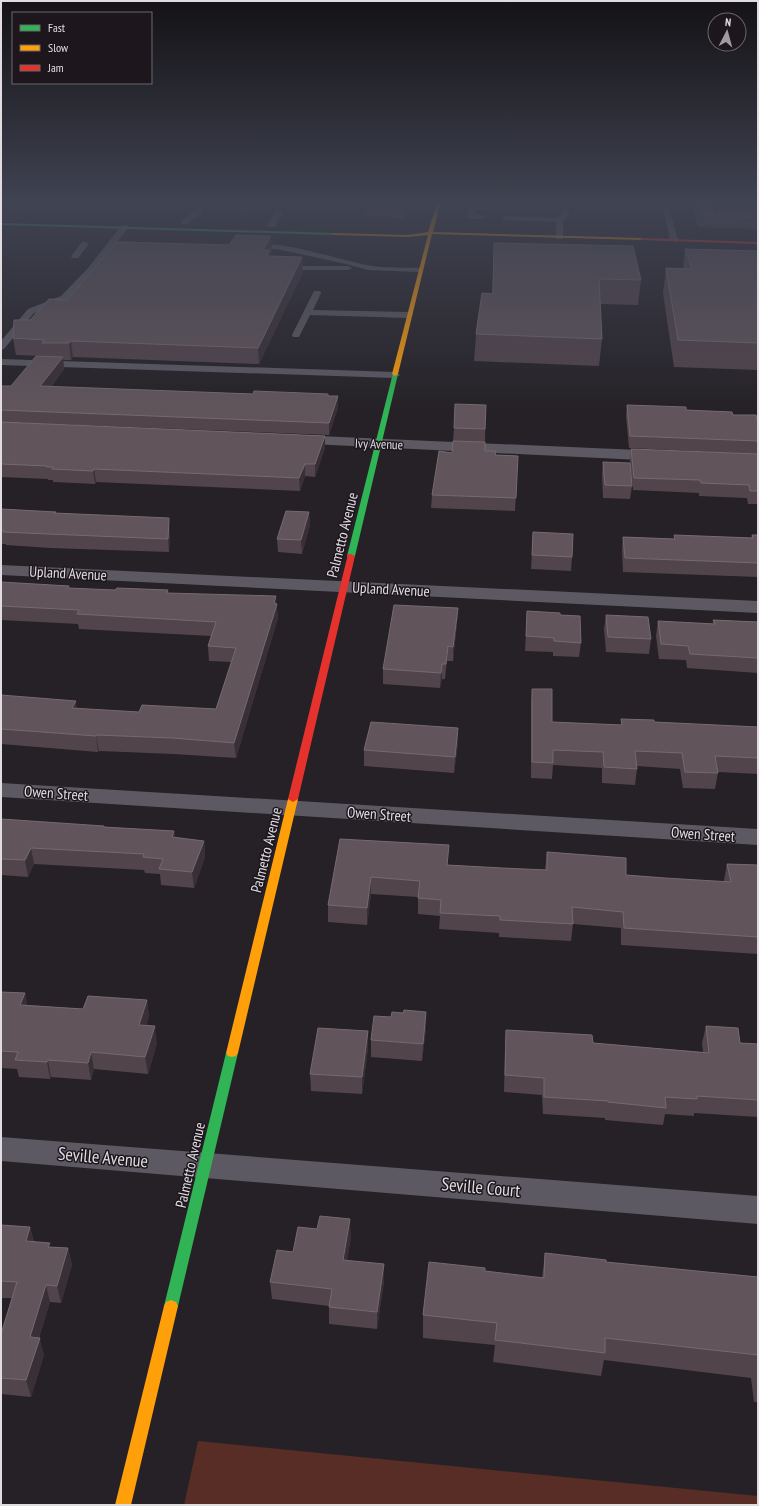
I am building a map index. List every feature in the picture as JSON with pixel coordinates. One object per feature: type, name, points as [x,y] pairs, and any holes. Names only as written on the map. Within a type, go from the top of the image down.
[{"type":"street","name":"Palmetto Avenue","points":[[123,1505],[419,272]]},
{"type":"street","name":"Ivy Avenue","points":[[279,440],[678,456]]},
{"type":"street","name":"Upland Avenue","points":[[1,570],[758,607]]},
{"type":"street","name":"Owen Street","points":[[1,790],[758,837]]},
{"type":"street","name":"Seville Avenue","points":[[1,1149],[204,1166]]},
{"type":"street","name":"Seville Court","points":[[204,1166],[758,1210]]},
{"type":"lane","points":[[1,347],[31,311],[64,298],[89,272]]},
{"type":"lane","points":[[296,335],[316,293]]},
{"type":"lane","points":[[307,312],[409,315]]},
{"type":"lane","points":[[1,362],[395,375]]},
{"type":"shaded area","points":[[198,1441],[758,1496],[758,1505],[184,1505]]},
{"type":"building","points":[[91,272],[295,272],[258,348],[71,341],[69,343],[42,343],[45,340],[13,338],[14,320],[30,320],[49,299],[67,300]]},
{"type":"building","points":[[493,272],[639,272],[641,280],[599,279],[602,339],[476,334],[482,293],[493,294]]},
{"type":"building","points":[[667,272],[758,272],[758,343],[678,340]]},
{"type":"building","points":[[36,356],[63,357],[40,386],[253,394],[254,391],[328,394],[328,396],[338,396],[329,423],[1,410],[1,386],[11,386]]},
{"type":"building","points":[[455,404],[486,405],[485,429],[454,428]]},
{"type":"building","points":[[627,405],[686,407],[686,410],[732,412],[733,415],[756,415],[758,422],[758,441],[630,436]]},
{"type":"building","points":[[1,422],[325,436],[315,464],[305,464],[299,478],[94,469],[93,471],[52,469],[53,467],[47,466],[1,464]]},
{"type":"building","points":[[453,441],[485,442],[485,451],[496,451],[495,455],[518,456],[516,498],[432,495],[439,451],[452,453]]},
{"type":"building","points":[[631,449],[758,454],[758,491],[750,491],[749,485],[701,483],[700,480],[634,478]]},
{"type":"building","points":[[603,462],[630,463],[632,486],[605,485]]},
{"type":"building","points":[[1,509],[169,518],[168,539],[3,532],[4,530],[1,530]]},
{"type":"building","points":[[286,511],[309,512],[301,540],[277,539]]},
{"type":"building","points":[[533,532],[573,534],[572,557],[532,555]]},
{"type":"building","points":[[674,535],[753,538],[752,535],[758,535],[758,563],[625,558],[623,537],[675,539]]},
{"type":"building","points":[[1,582],[69,586],[68,588],[115,590],[117,588],[168,590],[167,593],[276,596],[274,603],[277,604],[234,743],[173,738],[96,736],[1,729],[1,695],[76,701],[72,708],[139,712],[142,705],[216,709],[236,648],[208,646],[216,622],[77,614],[79,610],[1,606]]},
{"type":"building","points":[[394,605],[458,608],[453,647],[448,646],[446,664],[442,664],[441,673],[383,669]]},
{"type":"building","points":[[527,611],[580,616],[581,643],[554,641],[554,638],[526,636]]},
{"type":"building","points":[[606,615],[648,617],[651,639],[608,637]]},
{"type":"building","points":[[713,620],[758,622],[758,658],[690,654],[688,646],[661,644],[658,621],[715,624]]},
{"type":"building","points":[[532,689],[552,689],[552,722],[622,725],[621,719],[758,727],[758,758],[715,756],[718,773],[685,772],[682,753],[635,751],[637,769],[604,767],[603,752],[553,750],[553,763],[532,762]]},
{"type":"building","points":[[371,722],[458,728],[455,757],[364,750]]},
{"type":"building","points":[[1,819],[174,831],[172,837],[204,841],[192,872],[159,869],[163,859],[143,857],[144,854],[31,848],[25,860],[1,859]]},
{"type":"building","points":[[340,839],[449,845],[447,865],[547,870],[547,852],[626,858],[626,875],[731,882],[727,864],[758,865],[758,937],[624,928],[623,912],[572,907],[573,924],[500,920],[500,916],[440,913],[441,900],[418,898],[420,881],[371,877],[367,908],[328,905]]},
{"type":"building","points":[[1,992],[25,993],[20,1005],[83,1009],[88,996],[147,1000],[139,1025],[155,1026],[145,1057],[91,1052],[88,1063],[48,1060],[47,1062],[15,1060],[18,1052],[1,1051]]},
{"type":"building","points":[[404,1010],[426,1012],[423,1044],[371,1040],[374,1016],[391,1017],[392,1012],[403,1013]]},
{"type":"building","points":[[706,1026],[738,1028],[740,1043],[758,1044],[758,1100],[697,1096],[697,1099],[665,1097],[666,1108],[608,1101],[544,1097],[544,1078],[505,1075],[506,1030],[592,1035],[593,1043],[709,1053]]},
{"type":"building","points":[[318,1028],[368,1031],[362,1077],[310,1074]]},
{"type":"building","points":[[320,1216],[350,1219],[343,1260],[384,1264],[377,1312],[329,1307],[332,1289],[270,1282],[277,1250],[293,1252],[298,1227],[317,1229]]},
{"type":"building","points":[[1,1225],[30,1227],[26,1241],[50,1243],[48,1247],[68,1248],[57,1286],[46,1285],[30,1337],[40,1338],[26,1380],[1,1378],[1,1334],[17,1282],[1,1281]]},
{"type":"building","points":[[545,1253],[606,1260],[606,1262],[758,1277],[758,1355],[605,1338],[605,1353],[495,1340],[497,1323],[423,1315],[429,1262],[485,1268],[485,1271],[544,1278]]},
{"type":"traffic: fast","points":[[351,556],[395,374]]},
{"type":"traffic: fast","points":[[171,1306],[232,1053]]},
{"type":"traffic: slow","points":[[395,374],[420,272]]},
{"type":"traffic: slow","points":[[232,1053],[293,799]]},
{"type":"traffic: slow","points":[[123,1505],[171,1306]]},
{"type":"traffic: jam","points":[[293,799],[351,556]]}]
